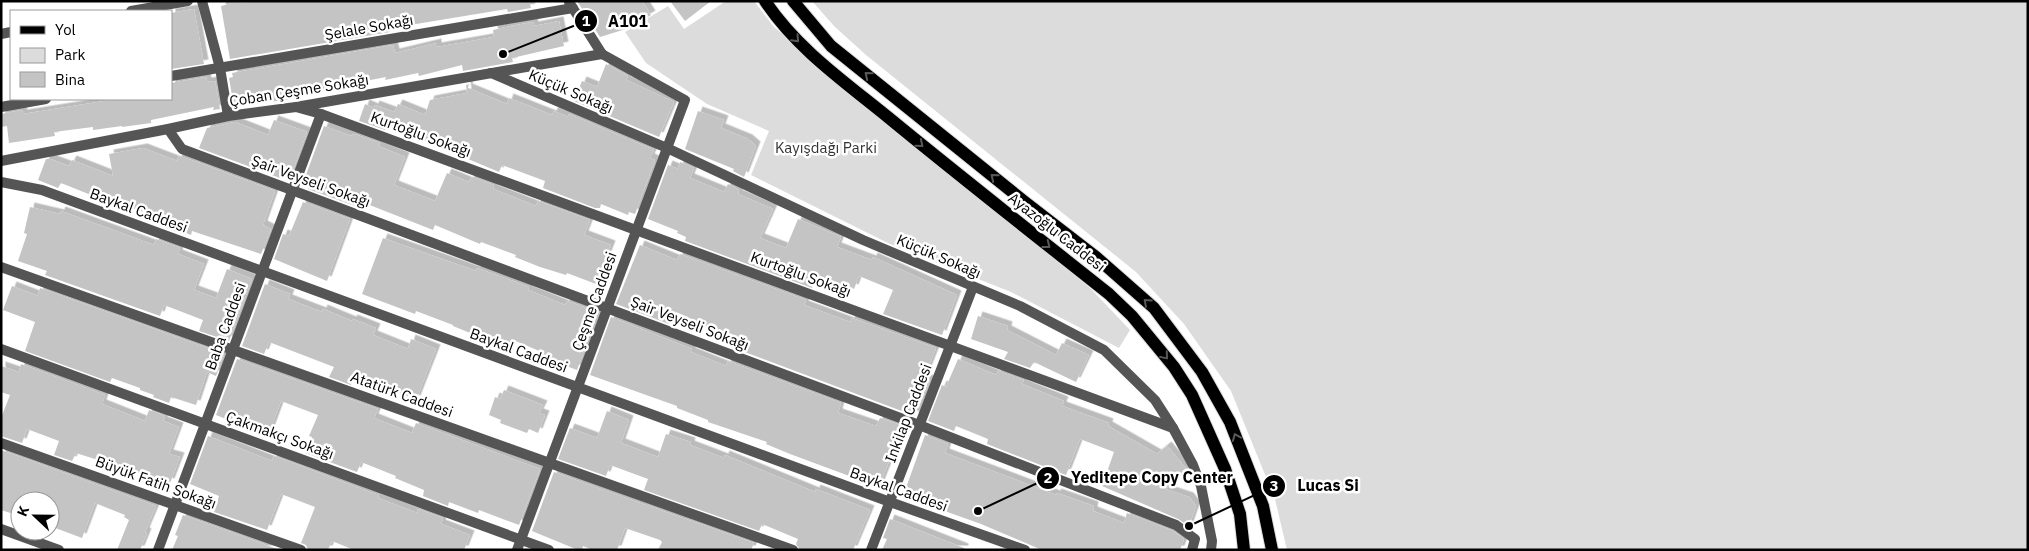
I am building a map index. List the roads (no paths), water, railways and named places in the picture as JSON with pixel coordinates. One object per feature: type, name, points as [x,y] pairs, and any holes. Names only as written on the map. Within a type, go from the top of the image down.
[{"type":"main road","name":"Ayazoğlu Caddesi","points":[[765,1],[779,21],[807,51],[957,174],[1109,294],[1132,316],[1174,367],[1192,395],[1231,487],[1240,514],[1244,550]]},
{"type":"main road","name":"Ayazoğlu Caddesi","points":[[793,1],[832,46],[1026,203],[1096,256],[1154,308],[1202,372],[1230,422],[1262,506],[1272,550]]},
{"type":"street","points":[[137,10],[188,1]]},
{"type":"street","points":[[202,1],[220,68],[228,116]]},
{"type":"street","points":[[571,4],[602,54],[685,100],[667,148]]},
{"type":"street","name":"Şelale Sokağı","points":[[172,76],[571,4]]},
{"type":"street","name":"Çoban Çeşme Sokağı","points":[[1,161],[168,130],[228,116],[296,107],[602,54]]},
{"type":"street","name":"Küçük Sokağı","points":[[491,73],[667,148],[863,240],[1020,306],[1104,350],[1155,400],[1173,428]]},
{"type":"street","points":[[1,107],[40,100]]},
{"type":"street","name":"Kurtoğlu Sokağı","points":[[296,107],[321,114],[1173,428]]},
{"type":"street","name":"Baba Caddesi","points":[[158,550],[321,114]]},
{"type":"street","name":"Şair Veyseli Sokağı","points":[[168,130],[182,149],[919,425],[1176,525],[1195,540],[1192,550]]},
{"type":"street","name":"Çeşme Caddesi","points":[[517,550],[667,148]]},
{"type":"street","name":"Baykal Caddesi","points":[[1,182],[42,190],[1025,550]]},
{"type":"street","name":"Atatürk Caddesi","points":[[1,267],[793,550]]},
{"type":"street","name":"Inkilap Caddesi","points":[[871,550],[973,287]]},
{"type":"street","name":"Çakmakçı Sokağı","points":[[1,349],[549,550]]},
{"type":"street","points":[[1173,428],[1193,465],[1201,486],[1209,523],[1211,550]]},
{"type":"street","name":"Büyük Fatih Sokağı","points":[[1,443],[301,550]]},
{"type":"street","points":[[1,529],[59,550]]},
{"type":"place","name":"A101","points":[[503,54]]},
{"type":"place","name":"Yeditepe Copy Center","points":[[978,511]]},
{"type":"place","name":"Lucas Si","points":[[1189,526]]},
{"type":"park label","name":"Kayışdağı Parki","points":[[826,147]]}]
